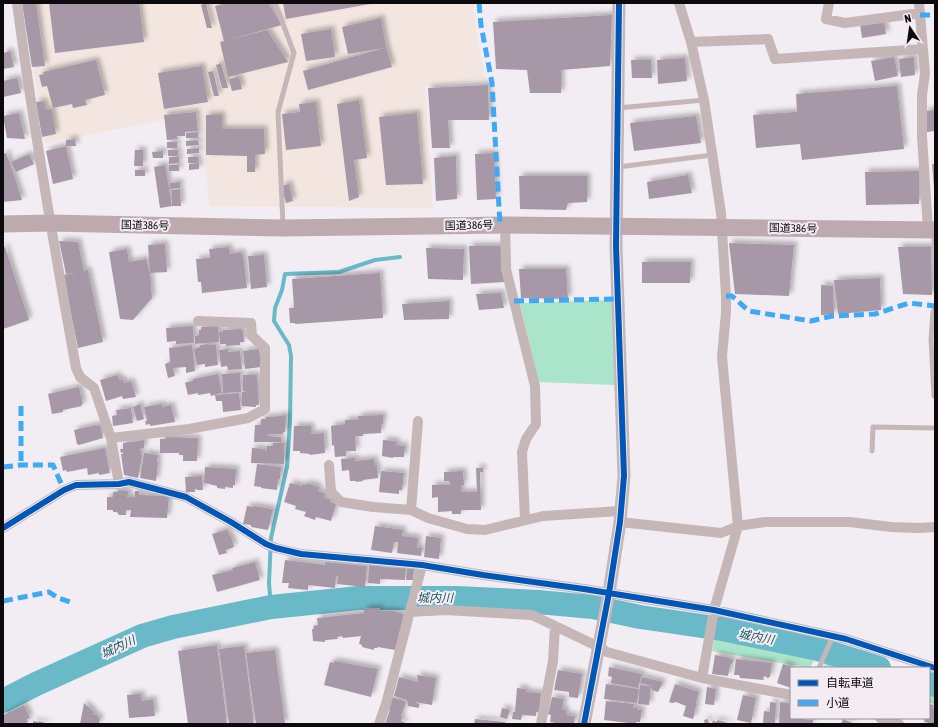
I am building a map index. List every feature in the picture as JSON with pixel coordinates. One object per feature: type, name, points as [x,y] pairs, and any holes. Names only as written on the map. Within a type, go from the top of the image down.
[{"type":"highway","name":"国道386号","points":[[3,224],[50,223],[283,228],[505,225],[721,227],[933,234]]},
{"type":"street","points":[[17,3],[50,223],[78,372],[94,388],[111,438],[119,484]]},
{"type":"street","points":[[584,724],[609,593],[624,476],[616,246],[619,3]]},
{"type":"street","points":[[679,3],[691,42],[704,100],[721,213],[726,296],[722,357],[738,526],[714,610],[702,678]]},
{"type":"street","points":[[829,3],[826,19],[845,24],[919,8],[925,73],[922,95],[922,136],[933,234]]},
{"type":"street","points":[[691,42],[768,39],[774,59],[923,49]]},
{"type":"street","points":[[505,225],[506,269],[535,386],[536,424],[526,439],[522,452],[525,520]]},
{"type":"street","points":[[111,438],[189,429],[248,418],[265,409],[265,348],[252,336],[251,323],[198,321]]},
{"type":"street","points":[[411,510],[418,421]]},
{"type":"street","points":[[329,465],[331,492],[341,502],[373,507],[411,510],[428,518],[467,529],[485,530],[543,516],[620,516],[721,533],[738,526],[766,522],[850,522],[891,528],[935,527]]},
{"type":"street","points":[[3,528],[64,490],[76,485],[119,484],[129,482],[186,497],[231,522],[266,544],[301,554],[422,565],[714,610],[833,636],[935,665]]},
{"type":"street","points":[[378,724],[386,704],[422,565]]},
{"type":"street","points":[[410,610],[445,610],[532,615],[607,652],[702,678],[790,695]]},
{"type":"street","points":[[541,724],[553,661],[555,626]]},
{"type":"street","points":[[883,719],[899,724]]},
{"type":"lane","points":[[275,3],[294,53],[278,112],[283,228]]},
{"type":"lane","points":[[618,108],[704,100]]},
{"type":"lane","points":[[617,167],[712,155]]},
{"type":"lane","points":[[935,309],[933,312],[932,339],[935,397]]},
{"type":"lane","points":[[872,451],[873,427],[935,428]]},
{"type":"lane","points":[[820,667],[833,636]]},
{"type":"shaded area","points":[[23,3],[474,3],[476,32],[486,80],[425,86],[433,208],[209,206],[201,113],[45,143]]},
{"type":"green space","points":[[612,300],[615,385],[539,382],[520,303]]},
{"type":"green space","points":[[715,637],[816,656],[810,667],[804,667],[712,651]]},
{"type":"green space","points":[[828,659],[851,667],[824,667]]},
{"type":"green space","points":[[930,691],[935,692],[935,704],[930,702]]},
{"type":"building","points":[[22,3],[36,3],[45,66],[32,67]]},
{"type":"building","points":[[49,3],[139,3],[144,42],[55,53]]},
{"type":"building","points":[[206,3],[212,28],[207,28],[201,5]]},
{"type":"building","points":[[227,3],[268,3],[282,25],[224,41],[215,6]]},
{"type":"building","points":[[283,3],[370,3],[370,4],[286,19]]},
{"type":"building","points":[[612,15],[610,66],[561,70],[561,93],[530,93],[527,70],[496,69],[493,22]]},
{"type":"building","points":[[381,18],[386,47],[392,67],[308,90],[303,71],[384,48],[348,54],[342,27]]},
{"type":"building","points":[[884,21],[886,34],[862,38],[860,24]]},
{"type":"building","points":[[331,29],[335,57],[306,61],[301,34]]},
{"type":"building","points":[[267,30],[288,62],[228,77],[220,42]]},
{"type":"building","points":[[10,51],[14,67],[3,69],[3,53]]},
{"type":"building","points":[[894,57],[898,76],[875,81],[871,61]]},
{"type":"building","points":[[914,57],[915,75],[901,77],[899,59]]},
{"type":"building","points":[[685,58],[687,81],[658,84],[657,60]]},
{"type":"building","points":[[96,60],[105,95],[85,100],[87,105],[73,108],[72,104],[53,108],[47,86],[42,87],[39,75],[44,74],[43,72]]},
{"type":"building","points":[[631,60],[651,60],[652,78],[632,78]]},
{"type":"building","points":[[221,63],[228,88],[222,88],[216,65]]},
{"type":"building","points":[[202,66],[208,102],[164,109],[158,73]]},
{"type":"building","points":[[213,71],[219,96],[214,96],[208,72]]},
{"type":"building","points":[[239,77],[242,89],[232,91],[229,79]]},
{"type":"building","points":[[17,78],[21,93],[3,97],[3,81]]},
{"type":"building","points":[[488,85],[489,120],[448,120],[450,148],[432,148],[428,88]]},
{"type":"building","points":[[897,86],[904,149],[802,160],[800,144],[756,148],[753,115],[797,112],[796,94]]},
{"type":"building","points":[[359,100],[367,158],[354,160],[359,197],[349,201],[337,104]]},
{"type":"building","points":[[44,101],[46,110],[52,110],[56,134],[42,137],[36,102]]},
{"type":"building","points":[[316,102],[321,146],[286,150],[282,114],[300,112],[299,104]]},
{"type":"building","points":[[935,110],[935,131],[927,132],[925,111]]},
{"type":"building","points":[[196,112],[198,131],[185,132],[185,136],[177,136],[178,139],[167,140],[164,115]]},
{"type":"building","points":[[19,113],[25,139],[7,138],[3,116]]},
{"type":"building","points":[[417,113],[423,184],[386,185],[379,117]]},
{"type":"building","points":[[206,115],[222,115],[222,129],[264,129],[265,154],[255,155],[255,172],[247,172],[247,156],[206,155]]},
{"type":"building","points":[[696,116],[701,143],[634,151],[630,123]]},
{"type":"building","points":[[198,132],[198,138],[186,138],[186,133]]},
{"type":"building","points":[[75,139],[76,146],[66,146],[66,140]]},
{"type":"building","points":[[198,140],[199,145],[186,146],[186,141]]},
{"type":"building","points":[[167,142],[177,142],[177,148],[167,148]]},
{"type":"building","points":[[66,146],[73,179],[53,184],[46,151]]},
{"type":"building","points":[[199,148],[199,153],[187,154],[187,149]]},
{"type":"building","points":[[135,150],[143,150],[143,166],[134,166]]},
{"type":"building","points":[[168,150],[178,150],[178,156],[168,156]]},
{"type":"building","points":[[163,151],[163,158],[153,158],[152,152]]},
{"type":"building","points":[[6,153],[22,200],[3,202],[3,154]]},
{"type":"building","points":[[494,153],[496,199],[477,200],[475,154]]},
{"type":"building","points":[[29,154],[34,164],[16,172],[11,162]]},
{"type":"building","points":[[456,156],[457,199],[436,201],[434,158]]},
{"type":"building","points":[[169,157],[179,157],[179,163],[169,164]]},
{"type":"building","points":[[188,157],[198,157],[198,163],[188,163]]},
{"type":"building","points":[[199,163],[199,169],[189,170],[189,164]]},
{"type":"building","points":[[932,164],[935,164],[935,188],[934,188]]},
{"type":"building","points":[[165,165],[172,206],[160,208],[154,167]]},
{"type":"building","points":[[169,165],[179,165],[179,171],[169,171]]},
{"type":"building","points":[[135,170],[145,170],[145,176],[135,176]]},
{"type":"building","points":[[919,171],[919,204],[866,205],[865,172]]},
{"type":"building","points":[[688,175],[692,193],[649,199],[647,182]]},
{"type":"building","points":[[519,176],[587,176],[587,202],[568,203],[566,210],[520,209]]},
{"type":"building","points":[[180,182],[180,188],[170,189],[170,183]]},
{"type":"building","points":[[289,184],[293,201],[286,203],[281,186]]},
{"type":"building","points":[[180,189],[181,206],[172,206],[172,190]]},
{"type":"building","points":[[59,241],[78,242],[84,271],[88,270],[103,342],[78,348],[63,275],[76,273],[66,274]]},
{"type":"building","points":[[729,243],[794,245],[789,296],[735,294]]},
{"type":"building","points":[[165,244],[167,272],[150,273],[148,245]]},
{"type":"building","points":[[3,246],[5,247],[29,320],[3,329]]},
{"type":"building","points":[[469,246],[504,246],[505,282],[471,284]]},
{"type":"building","points":[[229,247],[230,254],[241,252],[243,255],[247,288],[202,293],[201,282],[198,282],[196,259],[210,258],[209,249]]},
{"type":"building","points":[[898,247],[931,247],[932,295],[903,294]]},
{"type":"building","points":[[426,248],[464,249],[463,280],[428,279]]},
{"type":"building","points":[[127,249],[129,262],[146,259],[150,273],[152,298],[133,320],[120,319],[109,252]]},
{"type":"building","points":[[264,255],[267,287],[251,289],[248,256]]},
{"type":"building","points":[[642,262],[691,262],[690,283],[642,283]]},
{"type":"building","points":[[519,269],[566,269],[568,299],[521,298]]},
{"type":"building","points":[[380,273],[383,318],[295,324],[290,323],[289,308],[294,308],[292,279]]},
{"type":"building","points":[[880,278],[881,310],[838,314],[834,280]]},
{"type":"building","points":[[821,285],[833,286],[834,314],[821,315]]},
{"type":"building","points":[[501,293],[504,308],[479,310],[476,294]]},
{"type":"building","points":[[449,301],[449,319],[404,320],[402,304]]},
{"type":"building","points":[[218,325],[219,342],[195,344],[195,336],[199,335],[199,330],[201,330],[201,327]]},
{"type":"building","points":[[193,326],[194,343],[176,344],[176,341],[167,342],[166,328]]},
{"type":"building","points":[[241,329],[241,331],[243,331],[244,342],[240,342],[240,345],[226,346],[226,344],[220,344],[219,332],[223,332],[223,330]]},
{"type":"building","points":[[192,345],[195,371],[186,373],[186,367],[173,368],[175,376],[168,378],[165,364],[170,362],[169,348]]},
{"type":"building","points":[[200,345],[216,345],[218,365],[205,367],[205,364],[197,365],[194,349],[200,347]]},
{"type":"building","points":[[228,349],[228,352],[240,351],[242,369],[228,370],[227,366],[221,367],[219,350]]},
{"type":"building","points":[[259,349],[261,367],[245,369],[243,351]]},
{"type":"building","points":[[240,373],[241,392],[223,393],[222,374]]},
{"type":"building","points":[[218,374],[222,393],[211,396],[210,393],[188,395],[185,383],[193,381],[193,379]]},
{"type":"building","points":[[117,375],[120,380],[123,379],[124,383],[131,381],[136,397],[123,399],[122,396],[106,401],[100,380]]},
{"type":"building","points":[[243,375],[257,375],[259,405],[256,405],[256,407],[242,406],[242,392],[246,392],[243,391]]},
{"type":"building","points":[[79,387],[83,404],[81,404],[82,406],[52,414],[48,394]]},
{"type":"building","points":[[239,393],[241,410],[223,412],[222,401],[216,401],[215,395]]},
{"type":"building","points":[[140,404],[144,419],[137,421],[133,407]]},
{"type":"building","points":[[162,404],[162,407],[171,405],[175,422],[150,426],[150,424],[146,425],[145,421],[147,421],[144,407]]},
{"type":"building","points":[[131,408],[133,423],[113,426],[112,416],[117,415],[116,410]]},
{"type":"building","points":[[286,415],[285,432],[283,432],[283,434],[268,434],[268,436],[281,437],[281,442],[254,442],[255,425],[261,425],[261,419]]},
{"type":"building","points":[[383,415],[381,433],[355,436],[356,451],[346,451],[346,456],[335,457],[334,445],[332,446],[331,426],[345,424],[345,420],[358,420],[358,416]]},
{"type":"building","points":[[100,425],[103,438],[79,445],[77,444],[74,430]]},
{"type":"building","points":[[294,426],[311,426],[311,434],[324,433],[325,453],[310,455],[300,453],[300,451],[293,451]]},
{"type":"building","points":[[166,437],[197,438],[197,461],[183,461],[183,455],[179,455],[179,453],[160,453],[160,439],[166,439]]},
{"type":"building","points":[[144,440],[144,448],[140,449],[142,456],[138,478],[124,475],[121,454],[123,454],[123,452],[121,453],[120,449],[123,449],[123,443]]},
{"type":"building","points":[[383,440],[396,441],[396,445],[405,446],[404,457],[393,458],[382,456]]},
{"type":"building","points":[[273,443],[284,443],[284,464],[251,463],[252,448],[265,449],[265,451],[267,451],[267,446],[273,446]]},
{"type":"building","points":[[105,448],[110,473],[88,475],[87,468],[67,472],[66,470],[63,471],[60,457]]},
{"type":"building","points":[[144,453],[158,455],[156,481],[140,478]]},
{"type":"building","points":[[355,458],[355,461],[374,459],[375,466],[377,466],[378,478],[356,482],[350,481],[349,470],[342,471],[341,459]]},
{"type":"building","points":[[257,464],[281,467],[277,490],[254,486]]},
{"type":"building","points":[[205,467],[236,469],[235,485],[233,485],[233,488],[217,488],[217,486],[204,483]]},
{"type":"building","points":[[476,468],[483,468],[483,472],[480,472],[481,510],[461,510],[461,514],[452,514],[452,511],[438,512],[438,497],[432,498],[432,485],[450,485],[449,481],[444,481],[444,472],[463,471],[464,485],[461,485],[461,492],[477,492]]},
{"type":"building","points":[[381,471],[404,473],[402,490],[399,490],[399,494],[379,492]]},
{"type":"building","points":[[202,476],[203,490],[195,489],[195,492],[186,492],[185,477]]},
{"type":"building","points":[[290,483],[302,486],[303,484],[307,485],[307,483],[319,487],[318,491],[326,494],[324,498],[331,499],[330,502],[336,504],[331,521],[316,517],[315,520],[304,516],[306,512],[295,509],[296,506],[284,502]]},
{"type":"building","points":[[118,490],[129,491],[127,497],[133,498],[135,498],[135,491],[139,491],[139,495],[169,496],[167,518],[130,517],[131,510],[126,510],[126,515],[119,515],[117,512],[113,512],[113,510],[107,510],[107,497],[113,497],[113,492],[118,492]]},
{"type":"building","points":[[247,506],[273,509],[268,530],[243,524]]},
{"type":"building","points":[[375,526],[403,530],[402,536],[418,538],[417,548],[422,548],[421,556],[397,553],[398,542],[394,542],[392,553],[371,550]]},
{"type":"building","points":[[228,530],[229,536],[231,536],[234,547],[226,550],[227,553],[219,555],[212,534]]},
{"type":"building","points":[[426,536],[441,538],[439,559],[424,557]]},
{"type":"building","points":[[285,560],[325,565],[325,562],[367,566],[365,587],[337,584],[338,576],[336,576],[335,588],[308,585],[308,590],[288,588],[289,583],[282,583]]},
{"type":"building","points":[[255,562],[260,580],[217,592],[212,575],[233,570],[232,568]]},
{"type":"building","points":[[369,565],[406,568],[405,580],[380,579],[380,584],[368,583]]},
{"type":"building","points":[[407,568],[414,569],[413,580],[406,580]]},
{"type":"building","points":[[380,608],[380,611],[393,611],[404,614],[395,650],[378,647],[374,648],[374,650],[362,647],[362,645],[359,644],[361,636],[343,638],[342,636],[337,637],[338,639],[325,640],[325,642],[313,641],[312,629],[314,629],[313,626],[318,625],[317,618],[364,613],[364,609]]},
{"type":"building","points":[[217,645],[227,724],[188,724],[178,651]]},
{"type":"building","points":[[244,646],[254,724],[229,724],[219,649]]},
{"type":"building","points":[[275,650],[285,724],[256,724],[246,653]]},
{"type":"building","points":[[715,655],[731,658],[731,660],[733,659],[728,676],[712,674]]},
{"type":"building","points":[[736,659],[772,663],[770,677],[763,677],[764,680],[740,678],[739,675],[734,675]]},
{"type":"building","points":[[334,661],[378,669],[371,697],[324,685],[330,662],[334,663]]},
{"type":"building","points":[[783,664],[793,667],[790,667],[790,688],[777,683]]},
{"type":"building","points":[[609,667],[642,674],[638,688],[611,683],[612,677],[608,676]]},
{"type":"building","points":[[558,670],[582,674],[578,698],[569,697],[569,692],[554,690]]},
{"type":"building","points":[[417,675],[436,678],[432,705],[415,702],[419,704],[419,708],[408,706],[407,700],[394,696],[399,677],[418,682]]},
{"type":"building","points":[[642,677],[663,682],[658,692],[652,690],[651,686],[649,705],[638,704],[640,685],[652,686],[640,683]]},
{"type":"building","points":[[606,684],[639,689],[637,703],[604,699]]},
{"type":"building","points":[[675,684],[699,692],[693,719],[683,716],[686,706],[676,702],[669,702]]},
{"type":"building","points":[[707,687],[716,689],[714,705],[705,704]]},
{"type":"building","points":[[517,688],[526,689],[526,692],[541,693],[539,712],[536,712],[536,716],[522,715],[521,720],[512,719],[513,712],[515,712]]},
{"type":"building","points":[[141,694],[142,701],[153,699],[155,716],[129,718],[127,695]]},
{"type":"building","points":[[743,695],[756,698],[751,723],[737,720]]},
{"type":"building","points":[[392,697],[406,702],[401,716],[401,721],[408,724],[385,724],[390,710],[388,709]]},
{"type":"building","points":[[552,697],[564,699],[562,709],[566,710],[566,715],[575,716],[574,724],[550,722],[551,715],[548,714]]},
{"type":"building","points":[[606,701],[634,704],[633,708],[637,707],[638,710],[642,709],[640,722],[636,722],[636,724],[604,720]]},
{"type":"building","points":[[770,702],[776,703],[775,724],[763,724],[764,711],[770,712]]},
{"type":"building","points":[[780,702],[789,703],[790,719],[813,720],[813,724],[779,724]]},
{"type":"building","points":[[84,703],[94,712],[93,715],[97,715],[100,719],[99,724],[80,724]]},
{"type":"building","points":[[930,704],[933,705],[933,708],[935,709],[935,724],[924,722],[925,719],[930,719]]},
{"type":"building","points":[[24,705],[30,718],[27,719],[28,722],[24,724],[3,724],[3,715]]},
{"type":"building","points":[[502,708],[510,710],[507,719],[500,717]]},
{"type":"building","points":[[475,719],[505,722],[505,724],[474,724]]},
{"type":"building","points":[[708,719],[709,724],[705,724],[704,720]]},
{"type":"building","points":[[843,719],[855,724],[841,724]]},
{"type":"building","points":[[713,720],[716,722],[718,720],[731,724],[712,724]]},
{"type":"building","points":[[33,721],[39,721],[49,724],[33,724]]},
{"type":"waterway","points":[[271,607],[269,583],[271,538],[287,467],[290,421],[291,356],[289,345],[274,321],[275,308],[282,290],[285,274],[339,272],[375,260],[400,257]]},
{"type":"waterway","name":"城内川","points":[[3,701],[36,684],[142,636],[173,627],[271,607],[359,598],[457,598],[538,602],[593,607],[640,617],[722,629],[818,649],[876,667]]},
{"type":"waterway","name":"城内川","points":[[930,684],[935,685]]},
{"type":"marked path","points":[[479,3],[481,25],[492,83],[500,225]]},
{"type":"marked path","points":[[920,15],[935,15]]},
{"type":"marked path","points":[[726,296],[732,296],[749,311],[811,321],[832,316],[875,314],[909,303],[935,306]]},
{"type":"marked path","points":[[514,301],[617,299]]},
{"type":"marked path","points":[[21,406],[21,465]]},
{"type":"marked path","points":[[3,467],[21,465],[53,465],[64,490]]},
{"type":"marked path","points":[[3,601],[49,592],[58,598],[70,602]]},
{"type":"cycle path","points":[[584,724],[609,593],[620,522],[624,476],[616,246],[619,3]]},
{"type":"cycle path","points":[[3,528],[64,490],[76,485],[119,484],[129,482],[186,497],[231,522],[266,544],[301,554],[422,565],[714,610],[846,639],[935,668]]}]
